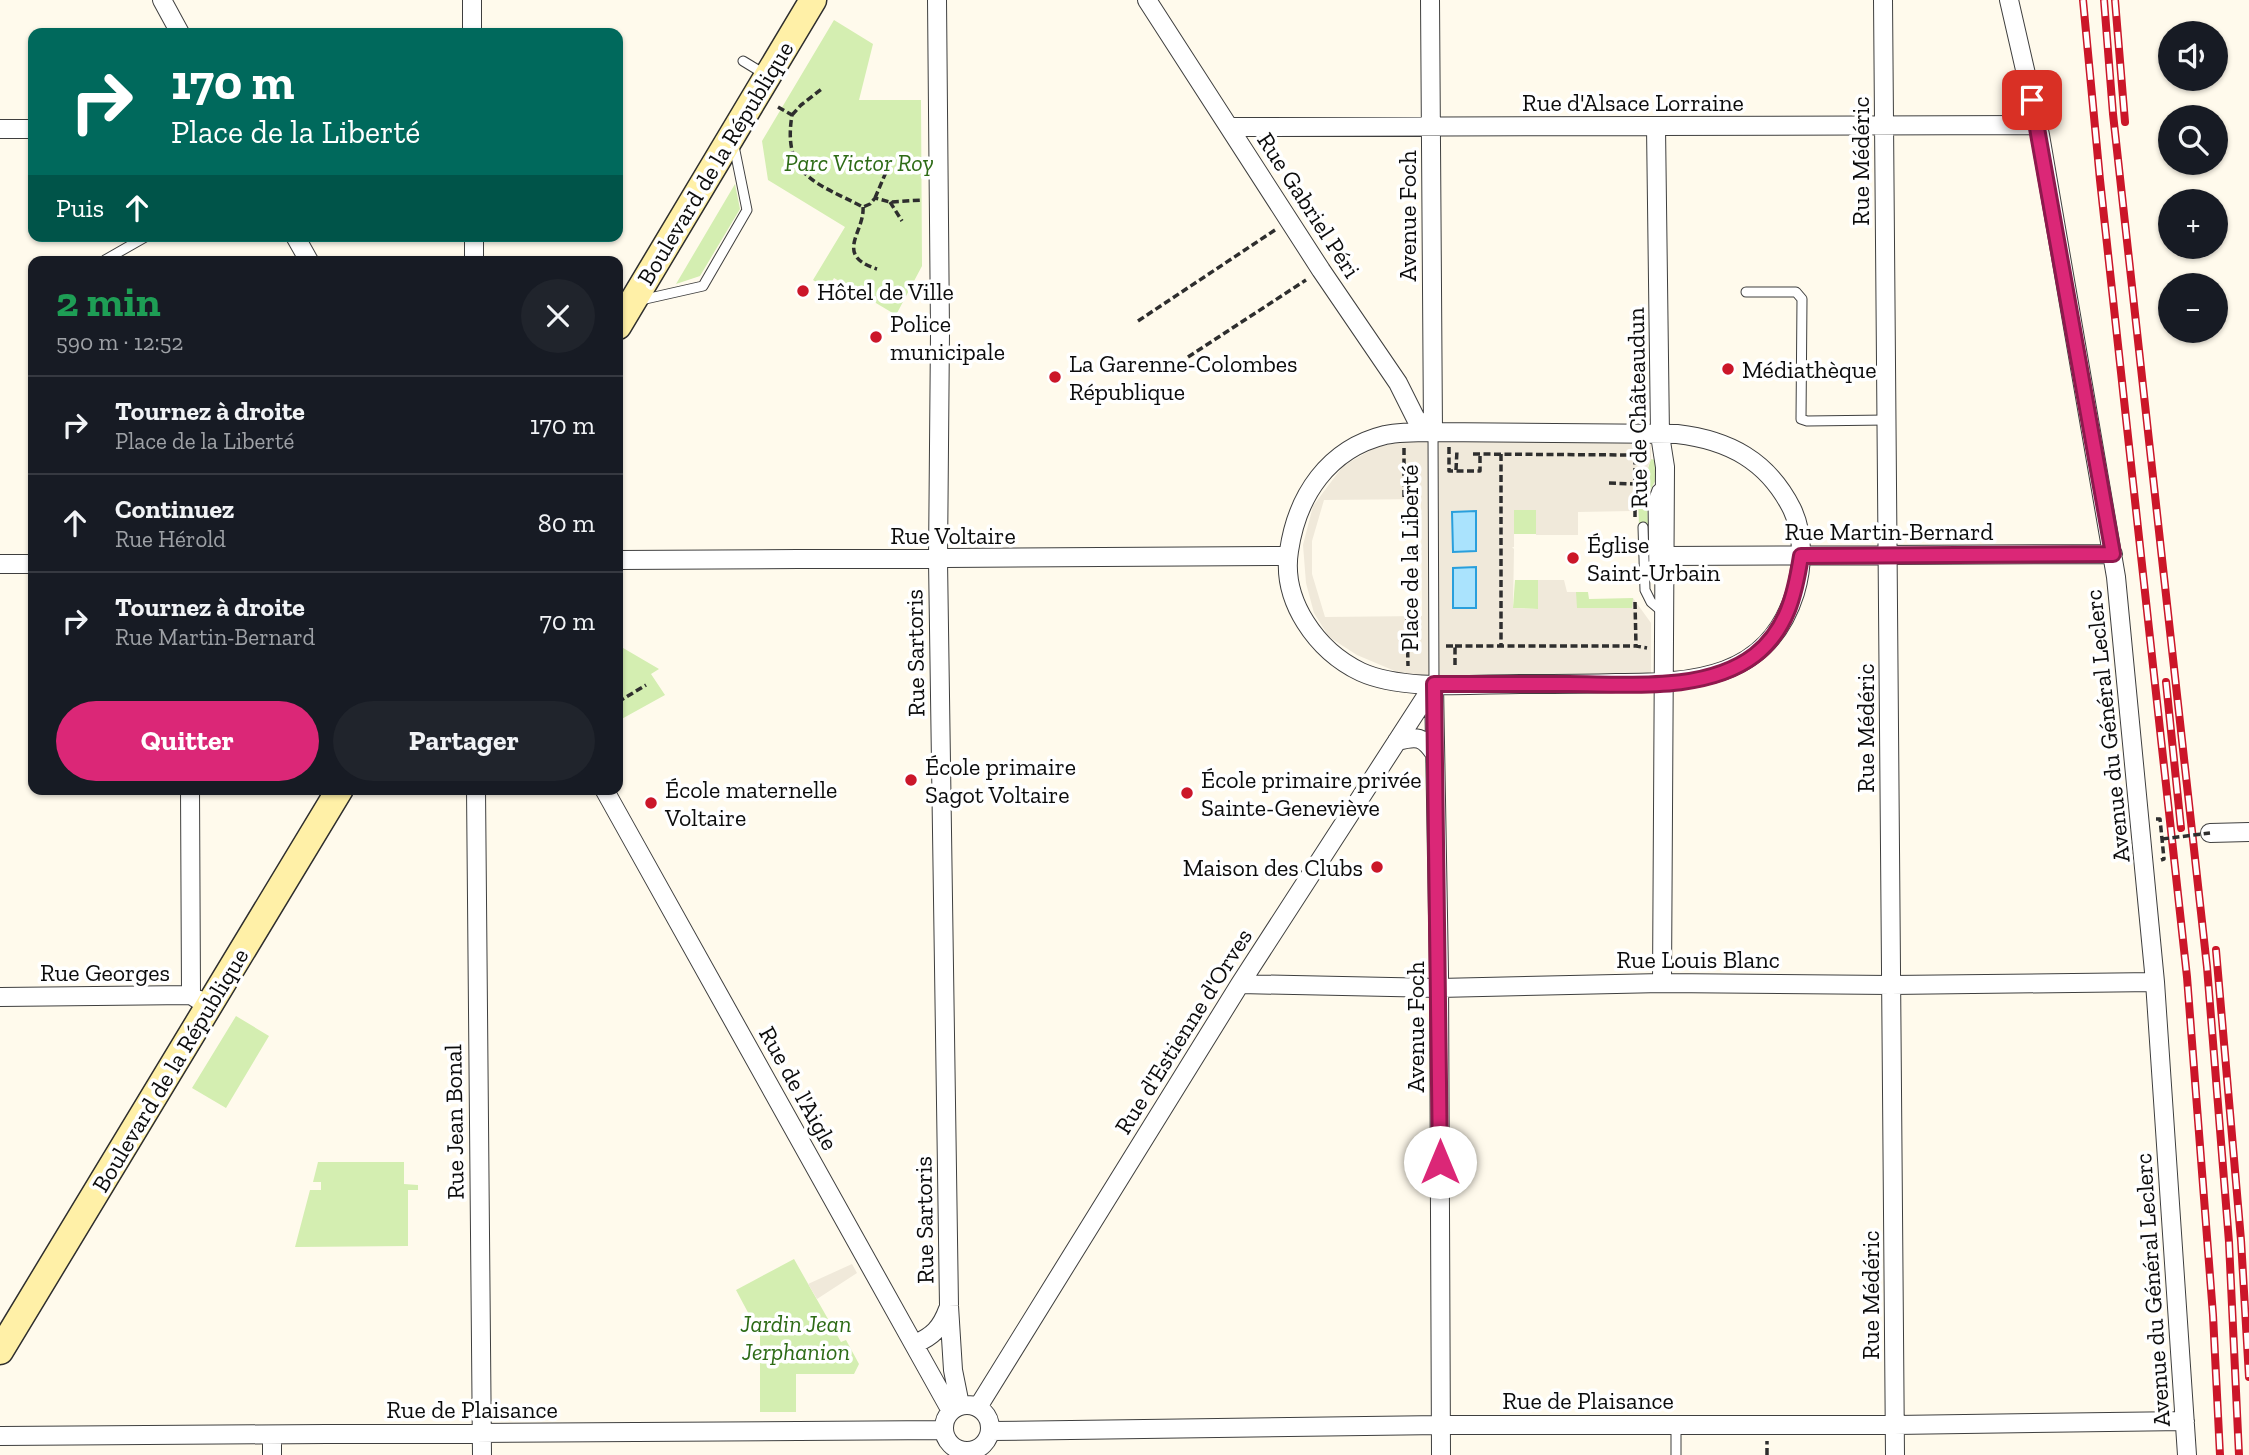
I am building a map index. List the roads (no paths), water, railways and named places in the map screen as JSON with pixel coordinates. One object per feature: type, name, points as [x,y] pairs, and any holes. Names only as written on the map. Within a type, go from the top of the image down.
[{"type":"main road","name":"Boulevard de la République","points":[[623,317],[813,0]]},
{"type":"main road","name":"Boulevard de la République","points":[[0,1351],[199,1001],[336,795]]},
{"type":"street","points":[[162,0],[177,28]]},
{"type":"street","points":[[472,0],[472,28]]},
{"type":"street","name":"Rue Sartoris","points":[[937,0],[938,560],[949,1306],[953,1370],[963,1408]]},
{"type":"street","name":"Rue Gabriel Péri","points":[[1147,0],[1321,270],[1404,393],[1416,419],[1433,432]]},
{"type":"street","name":"Avenue Foch","points":[[1430,0],[1433,432]]},
{"type":"street","name":"Rue Médéric","points":[[1883,0],[1895,1455]]},
{"type":"street","name":"Avenue du Général Leclerc","points":[[2009,0],[2038,125],[2113,554],[2155,982],[2187,1455]]},
{"type":"street","name":"Rue d'Alsace Lorraine","points":[[1229,127],[2038,125]]},
{"type":"street","name":"Rue de Châteaudun","points":[[1656,127],[1660,435],[1665,483],[1662,983]]},
{"type":"street","points":[[0,130],[28,129]]},
{"type":"street","points":[[1404,393],[1418,395],[1426,391],[1433,378]]},
{"type":"street","name":"Place de la Liberté","points":[[1433,432],[1660,435],[1697,436],[1745,455],[1763,468],[1780,486],[1794,512],[1801,556],[1796,588],[1788,614],[1774,635],[1755,654],[1733,668],[1711,676],[1665,684],[1404,683],[1362,672],[1337,657],[1317,639],[1297,607],[1290,582],[1288,556],[1292,531],[1303,499],[1327,466],[1357,446],[1384,436],[1433,432]]},
{"type":"street","name":"Rue Martin-Bernard","points":[[1664,556],[2113,554]]},
{"type":"street","name":"Rue Voltaire","points":[[623,560],[1288,556]]},
{"type":"street","points":[[0,564],[28,564]]},
{"type":"street","name":"Avenue Foch","points":[[1434,684],[1439,988],[1441,1455]]},
{"type":"street","name":"Rue d'Estienne d'Orves","points":[[963,1408],[1434,684]]},
{"type":"street","points":[[1397,741],[1412,737],[1427,741],[1435,754]]},
{"type":"street","points":[[190,795],[199,1001]]},
{"type":"street","name":"Rue Jean Bonal","points":[[476,795],[482,1455]]},
{"type":"street","name":"Rue de l'Aigle","points":[[607,795],[915,1344],[963,1408]]},
{"type":"street","points":[[2210,832],[2249,832]]},
{"type":"street","name":"Rue Louis Blanc","points":[[1240,984],[1439,988],[1662,983],[1891,985],[2155,982]]},
{"type":"street","name":"Rue Georges","points":[[0,997],[199,1001]]},
{"type":"street","name":"Rue Sartoris","points":[[915,1344],[932,1336],[942,1325],[949,1306]]},
{"type":"street","points":[[963,1408],[988,1417],[990,1431],[984,1443],[974,1453],[958,1449],[949,1443],[947,1416],[963,1408]]},
{"type":"street","name":"Rue de Plaisance","points":[[990,1431],[1441,1425],[1895,1425],[2185,1421]]},
{"type":"street","name":"Rue de Plaisance","points":[[0,1436],[482,1433],[949,1443]]},
{"type":"street","points":[[272,1435],[272,1455]]},
{"type":"lane","points":[[743,61],[768,75]]},
{"type":"lane","points":[[632,302],[703,285],[747,210],[732,136]]},
{"type":"lane","points":[[112,256],[136,242]]},
{"type":"lane","points":[[1746,292],[1796,292],[1802,299],[1801,419],[1887,420]]},
{"type":"lane","name":"Place de la Liberté","points":[[1433,432],[1434,684]]},
{"type":"lane","points":[[1654,576],[1653,501],[1657,490],[1665,483]]},
{"type":"lane","points":[[1643,527],[1645,590],[1651,602],[1665,614]]},
{"type":"lane","points":[[1676,1425],[1676,1455]]},
{"type":"water","points":[[1476,511],[1476,551],[1453,552],[1452,512]]},
{"type":"water","points":[[1476,567],[1476,608],[1453,608],[1453,568]]},
{"type":"railway","points":[[2083,0],[2100,180],[2187,977],[2213,1315],[2220,1455]]},
{"type":"railway","points":[[2104,0],[2113,114],[2207,967],[2229,1242],[2239,1455]]},
{"type":"railway","points":[[2115,0],[2125,122]]},
{"type":"railway","points":[[2166,682],[2181,828]]},
{"type":"railway","points":[[2216,950],[2241,1240],[2249,1377]]},
{"type":"place","name":"Hôtel de Ville","points":[[803,291]]},
{"type":"place","name":"Police municipale","points":[[876,337]]},
{"type":"place","name":"Médiathèque","points":[[1728,369]]},
{"type":"place","name":"La Garenne-Colombes République","points":[[1055,377]]},
{"type":"place","name":"Église Saint-Urbain","points":[[1573,558]]},
{"type":"place","name":"École primaire Sagot Voltaire","points":[[911,780]]},
{"type":"place","name":"École primaire privée Sainte-Geneviève","points":[[1187,793]]},
{"type":"place","name":"École maternelle Voltaire","points":[[651,803]]},
{"type":"place","name":"Maison des Clubs","points":[[1377,867]]},
{"type":"park label","name":"Parc Victor Roy","points":[[859,162]]},
{"type":"park label","name":"Jardin Jean Jerphanion","points":[[796,1337]]}]
